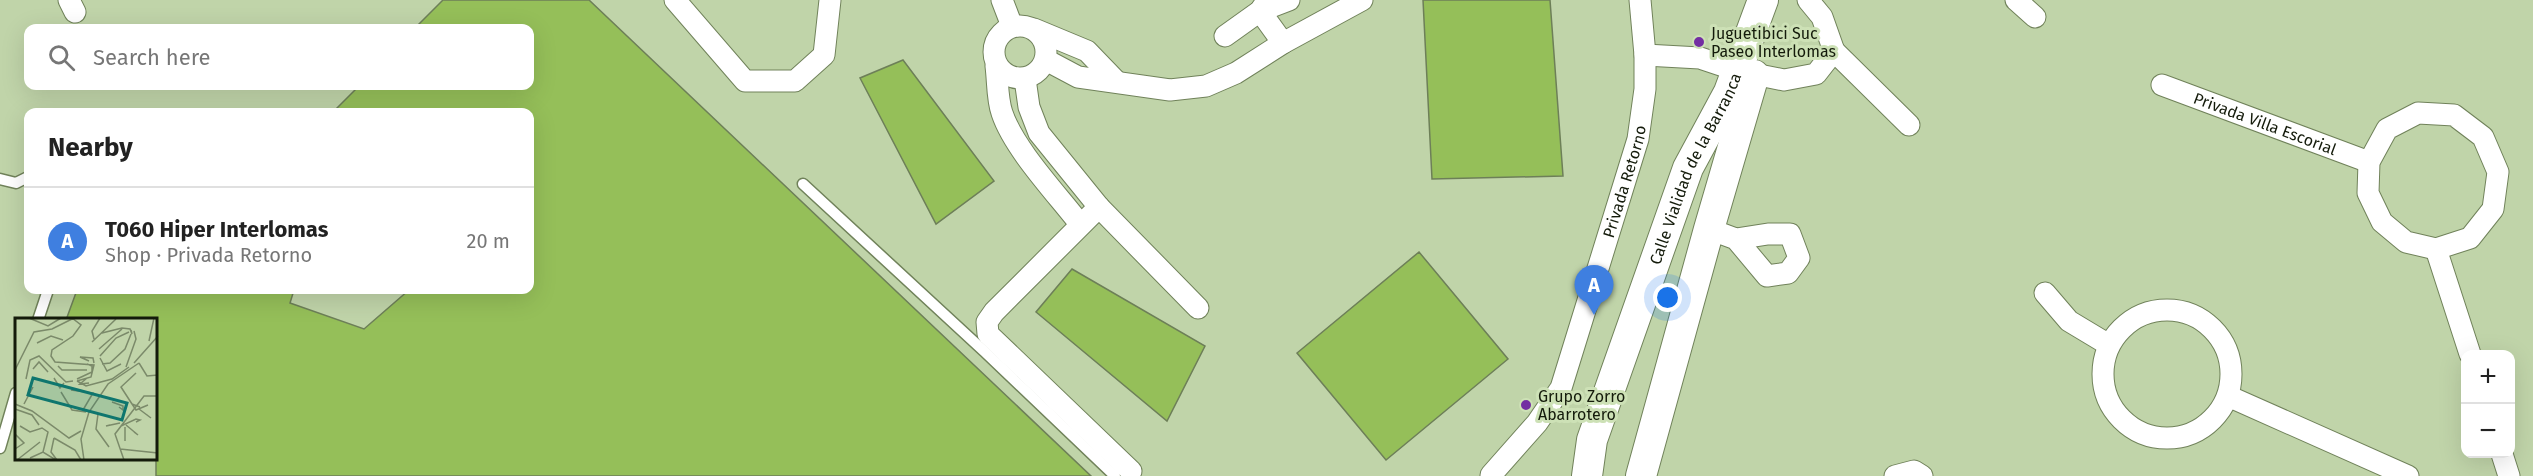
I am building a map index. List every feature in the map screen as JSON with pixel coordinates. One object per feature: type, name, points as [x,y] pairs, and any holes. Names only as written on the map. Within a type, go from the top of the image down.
[{"type":"main road","points":[[1738,78],[1731,30],[1742,0]]},
{"type":"main road","name":"Calle Vialidad de la Barranca","points":[[1641,476],[1709,229],[1738,78],[1763,0]]},
{"type":"main road","name":"Calle Vialidad de la Barranca","points":[[1587,476],[1592,440],[1688,168],[1780,0]]},
{"type":"street","points":[[675,0],[745,81],[795,81],[824,56],[830,0]]},
{"type":"street","points":[[1002,0],[1019,26],[1087,51],[1115,80]]},
{"type":"street","points":[[1226,36],[1264,6],[1289,0]]},
{"type":"street","points":[[1046,60],[1078,77],[1115,80],[1170,90],[1206,86],[1236,74],[1283,43],[1362,0]]},
{"type":"street","name":"Privada Retorno","points":[[1491,475],[1544,415],[1561,388],[1638,139],[1643,115],[1646,56],[1640,0]]},
{"type":"street","points":[[1808,0],[1822,17],[1834,51],[1909,126]]},
{"type":"street","points":[[2016,0],[2036,17]]},
{"type":"street","points":[[1264,6],[1283,43]]},
{"type":"street","points":[[996,66],[1007,77],[1025,79],[1038,72],[1046,60],[1046,46],[1039,33],[1019,26],[999,35],[993,51],[1002,112],[1018,145],[1080,224]]},
{"type":"street","points":[[1646,56],[1700,58],[1738,78],[1784,80],[1816,74],[1834,51]]},
{"type":"street","points":[[1025,79],[1029,107],[1038,133],[1099,207],[1198,308]]},
{"type":"street","name":"Privada Villa Escorial","points":[[2162,85],[2369,162]]},
{"type":"street","points":[[2418,112],[2454,115],[2483,137],[2498,172],[2493,209],[2470,238],[2436,249],[2406,242],[2382,222],[2368,193],[2369,162],[2387,129],[2418,112]]},
{"type":"street","points":[[1018,145],[1038,133]]},
{"type":"street","points":[[1099,207],[994,312],[987,322],[988,334],[1123,473]]},
{"type":"street","points":[[1709,229],[1736,239],[1768,234],[1790,234],[1799,258],[1788,273],[1767,276],[1736,239]]},
{"type":"street","points":[[2436,249],[2469,350]]},
{"type":"street","points":[[2045,293],[2069,321],[2109,345]]},
{"type":"street","points":[[2169,309],[2193,315],[2213,328],[2227,348],[2232,372],[2228,396],[2214,418],[2193,434],[2167,439],[2141,434],[2120,418],[2106,396],[2102,370],[2109,345],[2124,326],[2145,313],[2169,309]]},
{"type":"street","points":[[2228,396],[2408,476]]},
{"type":"street","points":[[2504,458],[2509,476]]},
{"type":"street","points":[[1896,476],[1914,471],[1922,476]]},
{"type":"lane","points":[[0,179],[16,183],[24,179]]},
{"type":"lane","points":[[803,184],[986,352],[1123,473]]},
{"type":"lane","points":[[40,318],[47,294]]},
{"type":"lane","points":[[0,448],[15,396]]},
{"type":"building","points":[[443,0],[589,0],[1091,476],[156,476],[156,461],[158,461],[158,318],[67,318],[76,294],[293,294],[290,303],[364,329],[404,294],[534,294],[534,108],[337,108],[355,90],[534,90],[534,24],[419,24]]},
{"type":"building","points":[[1423,0],[1550,0],[1563,176],[1432,179]]},
{"type":"building","points":[[903,60],[994,181],[936,224],[860,78]]},
{"type":"building","points":[[1419,252],[1508,359],[1386,460],[1297,353]]},
{"type":"building","points":[[1072,269],[1205,346],[1167,421],[1036,312]]},
{"type":"place","name":"Juguetibici Suc Paseo Interlomas","points":[[1699,42]]},
{"type":"place","name":"T060 Hiper Interlomas","points":[[1594,315]]},
{"type":"place","name":"Grupo Zorro Abarrotero","points":[[1526,405]]}]
